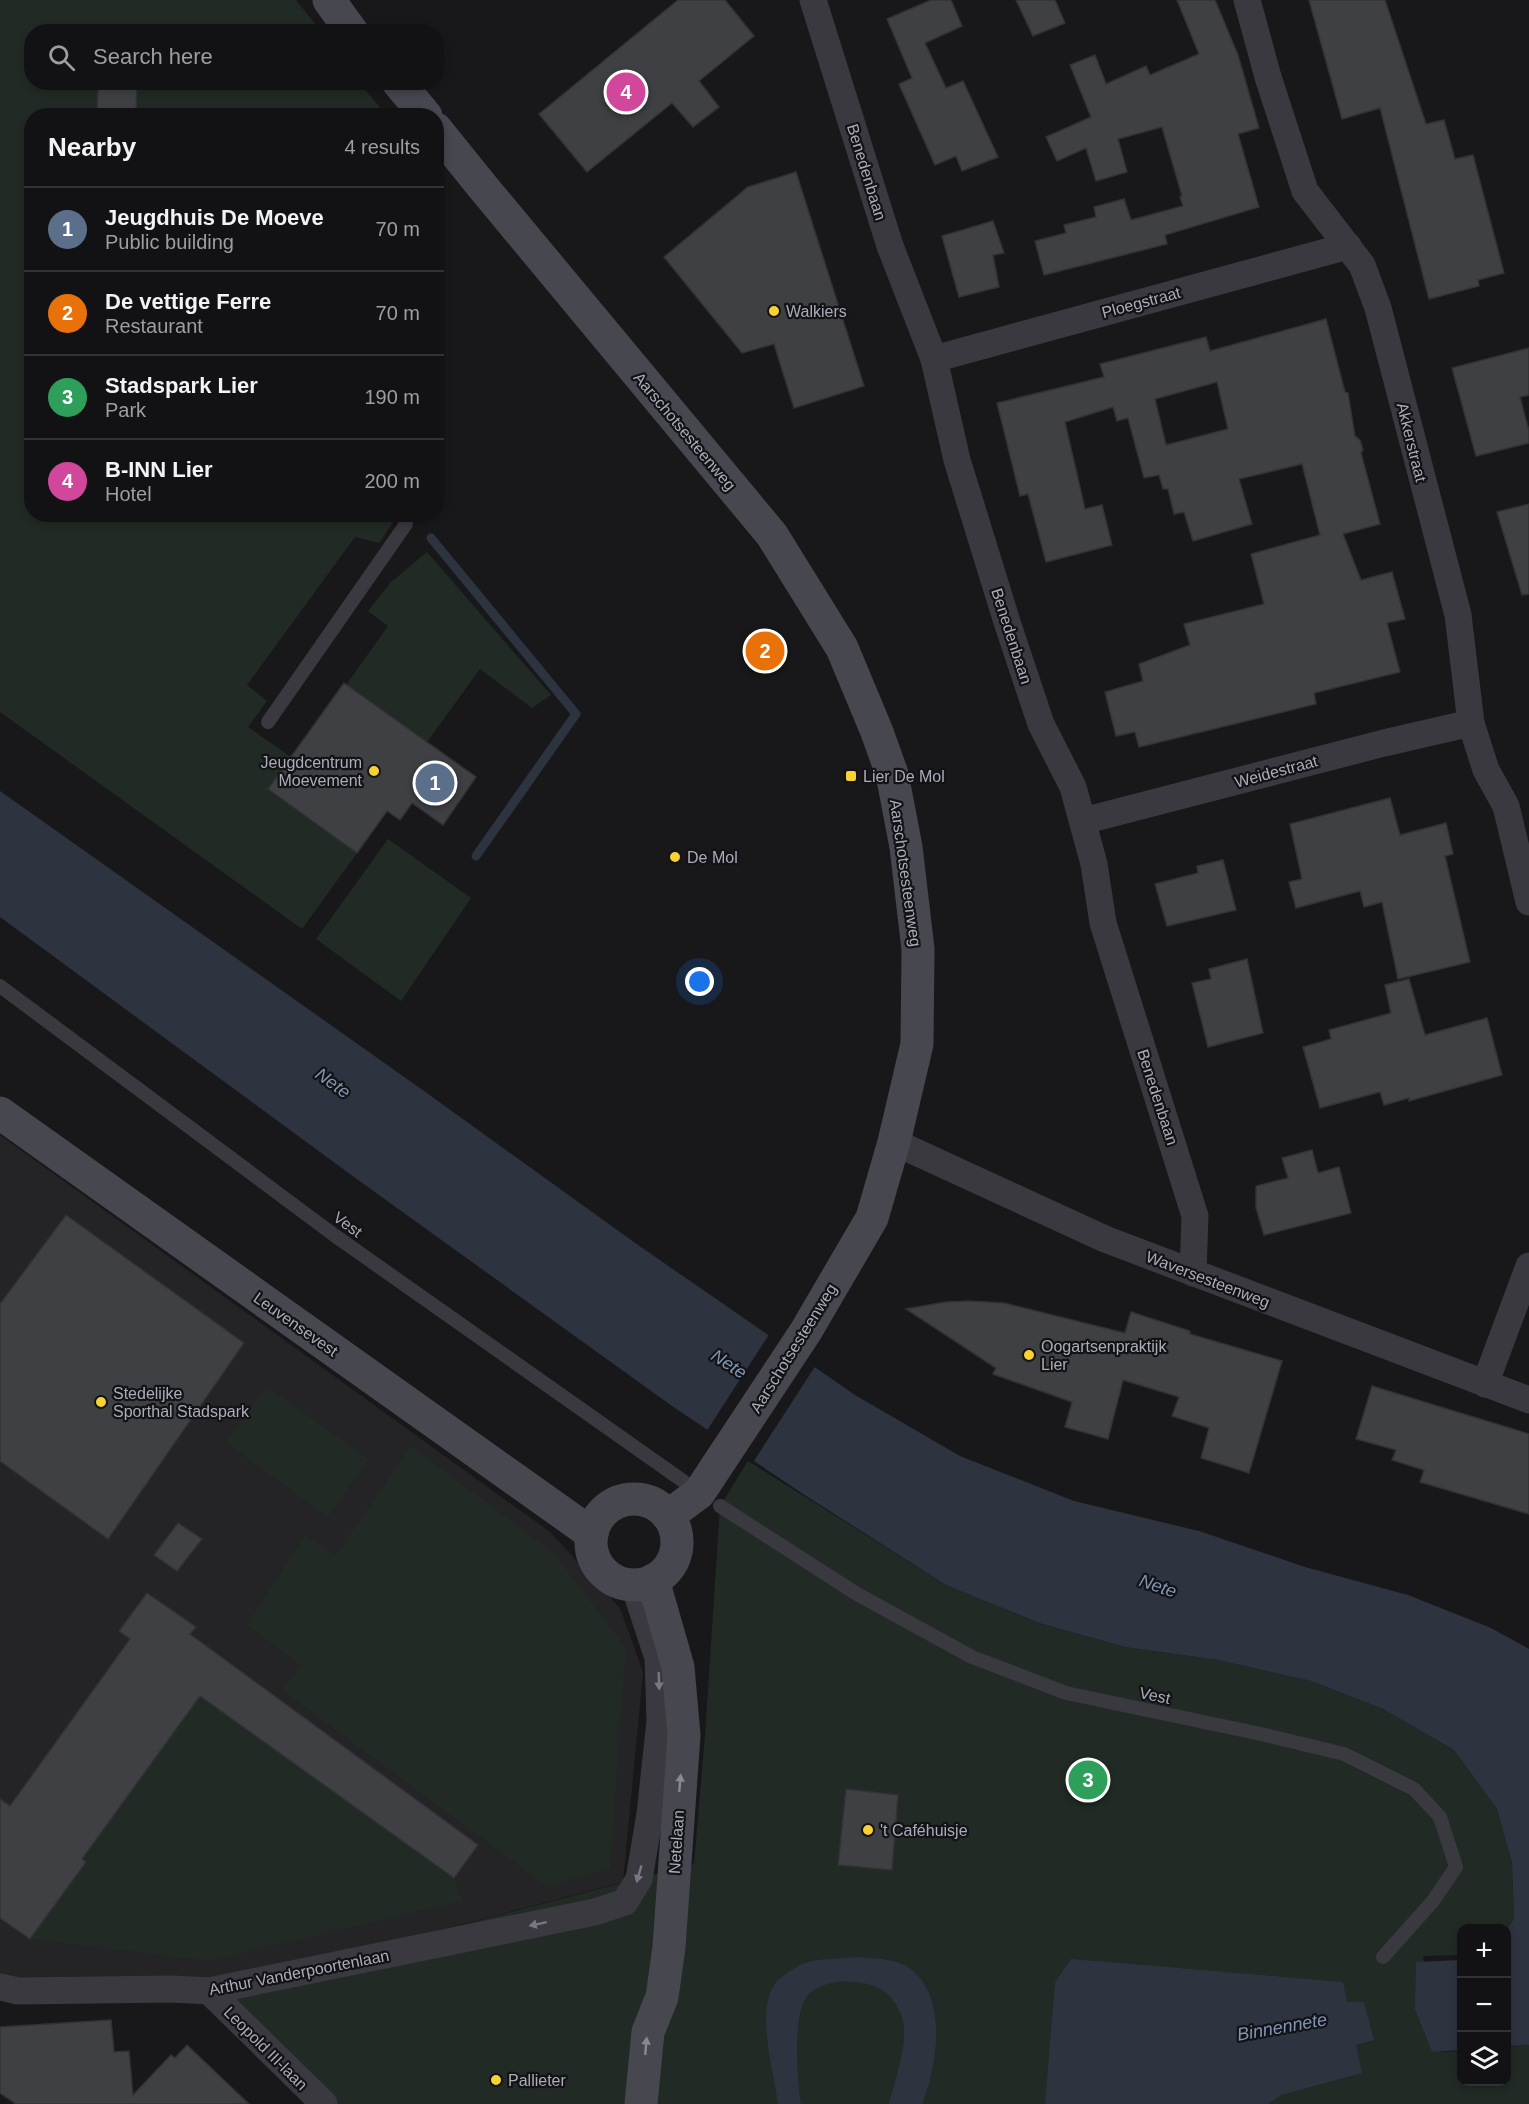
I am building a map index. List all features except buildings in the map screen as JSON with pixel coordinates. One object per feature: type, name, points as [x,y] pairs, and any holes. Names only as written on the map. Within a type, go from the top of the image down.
[{"type":"street","points":[[329,0],[346,24]]},
{"type":"street","points":[[356,0],[370,24]]},
{"type":"street","name":"Benedenbaan","points":[[813,0],[890,246],[934,359],[957,459],[1007,622],[1041,724],[1073,787],[1094,864],[1103,923],[1195,1216],[1193,1273]]},
{"type":"street","name":"Akkerstraat","points":[[1247,0],[1268,77],[1305,191],[1362,265],[1378,308],[1455,604],[1470,723],[1486,770],[1506,806],[1529,902]]},
{"type":"street","name":"Aarschotsesteenweg","points":[[444,139],[772,535],[842,648],[892,774],[906,847],[918,949],[917,1044],[894,1142],[872,1218],[806,1331],[717,1467],[699,1493],[668,1516]]},
{"type":"street","name":"Ploegstraat","points":[[934,359],[1348,246]]},
{"type":"street","name":"Weidestraat","points":[[1083,821],[1470,723]]},
{"type":"street","name":"Leuvensevest","points":[[0,1113],[591,1534]]},
{"type":"street","name":"Waversesteenweg","points":[[894,1142],[1105,1239],[1529,1400]]},
{"type":"street","points":[[1485,1384],[1529,1266]]},
{"type":"street","points":[[626,1499],[641,1499],[660,1508],[668,1516],[675,1530],[677,1544],[668,1568],[643,1582],[616,1581],[599,1567],[591,1545],[591,1534],[599,1516],[610,1506],[626,1499]]},
{"type":"street","name":"Netelaan","points":[[595,1912],[625,1902],[639,1879],[650,1814],[660,1721],[658,1658],[643,1582]]},
{"type":"street","name":"Netelaan","points":[[641,2104],[648,2032],[662,1997],[669,1947],[684,1735],[678,1667],[643,1582]]},
{"type":"street","name":"Arthur Vanderpoortenlaan","points":[[0,1987],[18,1991],[172,1989],[209,1991],[595,1912]]},
{"type":"street","name":"Leopold III-laan","points":[[209,1991],[324,2104]]},
{"type":"lane","points":[[268,722],[406,524]]},
{"type":"lane","name":"Vest","points":[[0,986],[334,1235],[682,1481]]},
{"type":"lane","name":"Vest","points":[[720,1506],[858,1594],[972,1657],[1066,1693],[1344,1754],[1414,1789],[1440,1817],[1456,1867],[1433,1901],[1383,1957]]},
{"type":"shaded area","points":[[0,0],[296,0],[315,24],[24,24],[24,90],[366,90],[380,108],[24,108],[24,522],[393,522],[379,543],[355,537],[247,685],[267,701],[248,727],[291,757],[268,790],[357,853],[302,929],[0,712]]},
{"type":"shaded area","points":[[427,552],[551,695],[532,708],[480,669],[427,742],[346,685],[388,626],[368,611],[390,583]]},
{"type":"shaded area","points":[[388,839],[471,898],[401,1001],[316,939]]},
{"type":"shaded area","points":[[0,1135],[550,1532],[620,1608],[643,1672],[623,1882],[209,1991],[0,1985]]},
{"type":"shaded area","points":[[267,1386],[369,1460],[328,1517],[226,1443]]},
{"type":"shaded area","points":[[411,1446],[554,1553],[626,1648],[610,1868],[547,1887],[282,1690],[302,1666],[247,1625],[305,1535],[336,1555]]},
{"type":"shaded area","points":[[748,1461],[946,1585],[1038,1623],[1125,1647],[1218,1660],[1311,1681],[1383,1709],[1454,1750],[1497,1809],[1512,1863],[1514,1918],[1510,1924],[1457,1924],[1457,1955],[1423,1956],[1440,2052],[1457,2051],[1457,2086],[1511,2086],[1511,2047],[1529,2045],[1529,2104],[330,2104],[209,1991],[694,1864],[720,1506]]},
{"type":"shaded area","points":[[200,1696],[454,1878],[463,1901],[209,1961],[30,1939],[85,1862],[82,1859]]},
{"type":"water","name":"Nete","points":[[0,791],[638,1245],[855,1395],[960,1456],[1074,1501],[1199,1531],[1305,1567],[1408,1595],[1491,1628],[1529,1649],[1529,2045],[1511,2046],[1510,1924],[1514,1918],[1512,1863],[1497,1809],[1454,1750],[1383,1709],[1311,1681],[1218,1660],[1125,1647],[1039,1623],[946,1585],[806,1496],[672,1406],[354,1177],[0,917]]},
{"type":"water","points":[[860,1957],[901,1963],[920,1978],[929,1993],[936,2030],[935,2050],[928,2088],[922,2104],[889,2104],[901,2059],[904,2034],[904,2023],[896,2005],[877,1987],[843,1982],[820,1987],[805,1999],[801,2008],[797,2035],[801,2104],[778,2104],[767,2040],[767,2007],[770,1992],[777,1981],[807,1962]]},
{"type":"water","name":"Binnennete","points":[[1071,1959],[1343,1982],[1347,2002],[1364,2002],[1374,2040],[1356,2045],[1362,2073],[1281,2095],[1268,2104],[1045,2104],[1055,1983]]},
{"type":"water","points":[[1457,1960],[1457,2050],[1432,2052],[1415,2009],[1416,1962]]},
{"type":"pier","points":[[770,1333],[816,1365],[752,1464],[706,1432]]},
{"type":"waterway","points":[[431,538],[576,714],[476,856]]},
{"type":"place","name":"B-INN Lier","points":[[626,92]]},
{"type":"place","name":"Walkiers","points":[[774,311]]},
{"type":"place","name":"De vettige Ferre","points":[[765,651]]},
{"type":"place","name":"Jeugdcentrum Moevement","points":[[374,771]]},
{"type":"place","name":"Lier De Mol","points":[[851,776]]},
{"type":"place","name":"Jeugdhuis De Moeve","points":[[435,783]]},
{"type":"place","name":"De Mol","points":[[675,857]]},
{"type":"place","name":"Oogartsenpraktijk Lier","points":[[1029,1355]]},
{"type":"place","name":"Stedelijke Sporthal Stadspark","points":[[101,1402]]},
{"type":"place","name":"Stadspark Lier","points":[[1088,1780]]},
{"type":"place","name":"'t Caféhuisje","points":[[868,1830]]},
{"type":"place","name":"Pallieter","points":[[496,2080]]}]
